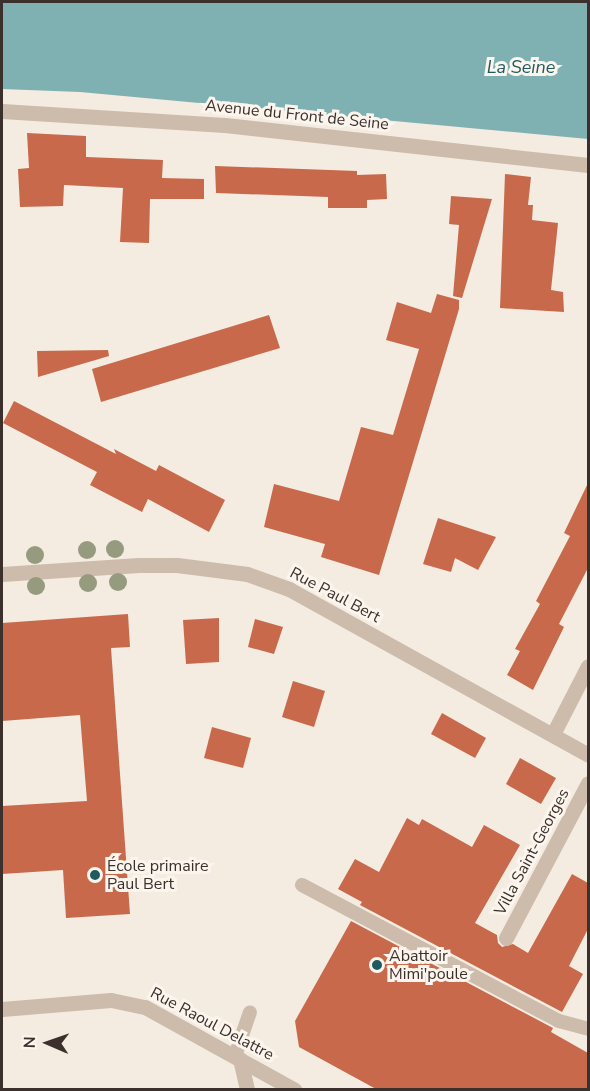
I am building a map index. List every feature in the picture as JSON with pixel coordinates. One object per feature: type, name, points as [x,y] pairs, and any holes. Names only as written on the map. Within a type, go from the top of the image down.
[{"type":"street","name":"Avenue du Front de Seine","points":[[2,111],[225,125],[588,165]]},
{"type":"street","name":"Rue Paul Bert","points":[[2,574],[139,565],[177,565],[247,574],[289,589],[588,755]]},
{"type":"street","points":[[552,734],[588,666]]},
{"type":"street","name":"Villa Saint-Georges","points":[[506,938],[588,783]]},
{"type":"street","name":"Rue Raoul Delattre","points":[[2,1009],[111,1000],[145,1006],[295,1089]]},
{"type":"street","points":[[237,1057],[247,1089]]},
{"type":"lane","points":[[302,885],[559,1021],[588,1029]]},
{"type":"lane","points":[[237,1057],[250,1012]]},
{"type":"water","name":"La Seine","points":[[2,2],[588,2],[588,139],[80,92],[2,89]]},
{"type":"building","points":[[27,133],[86,136],[86,157],[163,160],[162,178],[204,179],[204,199],[150,199],[149,243],[120,242],[123,188],[64,185],[63,206],[20,207],[18,169],[29,168]]},
{"type":"building","points":[[215,166],[357,171],[357,175],[386,174],[387,199],[367,200],[367,208],[328,208],[328,197],[216,193]]},
{"type":"building","points":[[505,174],[531,177],[528,205],[533,205],[532,220],[558,223],[551,290],[563,292],[564,312],[500,308]]},
{"type":"building","points":[[451,196],[492,199],[462,298],[453,296],[459,225],[449,224]]},
{"type":"building","points":[[437,294],[459,300],[459,309],[379,575],[321,557],[325,544],[264,527],[274,484],[339,501],[361,427],[393,435],[419,349],[386,340],[397,302],[431,313]]},
{"type":"building","points":[[269,315],[280,348],[101,402],[92,369]]},
{"type":"building","points":[[108,350],[109,356],[38,377],[37,351]]},
{"type":"building","points":[[14,401],[116,454],[114,449],[156,471],[159,465],[225,500],[209,532],[148,499],[142,512],[90,485],[97,472],[3,423]]},
{"type":"building","points":[[588,483],[588,568],[559,624],[564,627],[533,690],[507,675],[520,651],[515,649],[540,604],[536,601],[570,536],[564,533]]},
{"type":"building","points":[[438,518],[496,537],[478,570],[455,558],[451,572],[423,564]]},
{"type":"building","points":[[128,614],[130,647],[111,648],[130,914],[66,918],[63,870],[2,874],[2,806],[87,801],[80,715],[2,721],[2,623]]},
{"type":"building","points":[[219,618],[219,662],[186,664],[183,620]]},
{"type":"building","points":[[255,619],[283,627],[274,654],[248,647]]},
{"type":"building","points":[[293,681],[325,691],[314,727],[282,717]]},
{"type":"building","points":[[442,713],[486,738],[475,758],[431,734]]},
{"type":"building","points":[[212,727],[251,738],[243,768],[204,758]]},
{"type":"building","points":[[520,758],[556,778],[541,804],[506,784]]},
{"type":"building","points":[[407,818],[419,825],[422,819],[472,847],[484,825],[520,845],[475,923],[497,935],[498,943],[502,947],[513,944],[528,953],[572,874],[588,883],[588,929],[569,966],[583,974],[562,1012],[360,905],[362,902],[338,889],[355,859],[379,872]]},
{"type":"building","name":"Abattoir Mimi'poule","points":[[351,921],[553,1028],[551,1032],[588,1053],[588,1089],[376,1089],[299,1047],[295,1021]]},
{"type":"place","name":"École primaire Paul Bert","points":[[95,875]]},
{"type":"place","name":"Abattoir Mimi'poule","points":[[377,965]]}]
